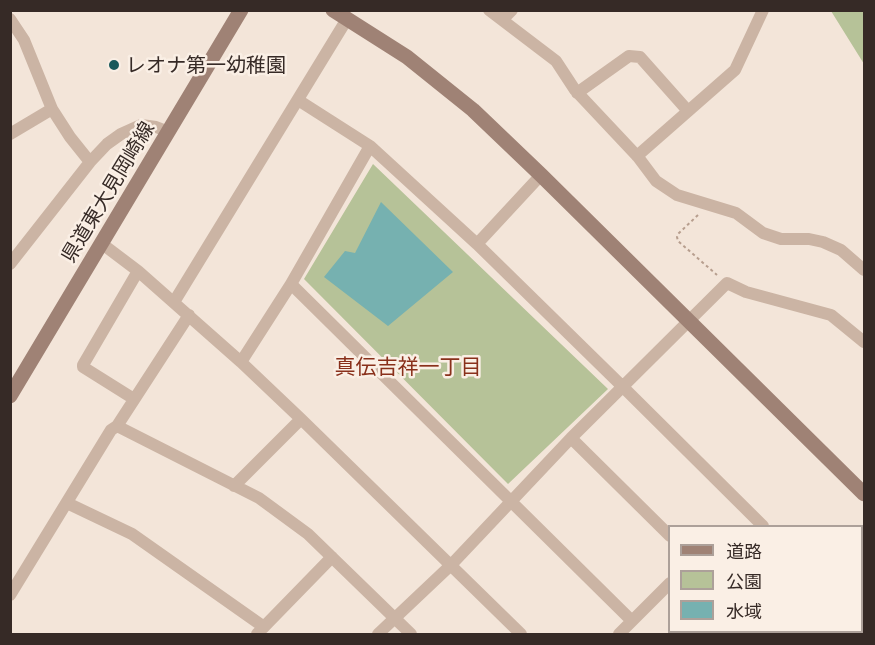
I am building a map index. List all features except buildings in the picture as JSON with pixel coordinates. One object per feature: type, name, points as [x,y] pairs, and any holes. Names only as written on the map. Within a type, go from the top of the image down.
[{"type":"street","name":"県道東大見岡崎線","points":[[10,396],[241,10]]},
{"type":"street","points":[[333,10],[407,57],[473,110],[864,494]]},
{"type":"street","points":[[489,10],[556,61],[577,93],[637,156],[656,182],[677,195],[736,213],[764,233],[781,239],[809,239],[823,242],[841,250],[864,270]]},
{"type":"street","points":[[502,20],[512,10]]},
{"type":"street","points":[[637,156],[735,70],[763,10]]},
{"type":"street","points":[[10,19],[24,40],[52,109],[90,162]]},
{"type":"street","points":[[174,302],[347,19]]},
{"type":"street","points":[[577,93],[630,56],[640,57],[688,111]]},
{"type":"street","points":[[298,100],[370,146],[477,244],[762,525]]},
{"type":"street","points":[[10,134],[52,109]]},
{"type":"street","points":[[10,264],[90,162],[107,144],[121,134],[141,125],[169,132]]},
{"type":"street","points":[[241,362],[291,284],[370,146]]},
{"type":"street","points":[[477,244],[541,175]]},
{"type":"street","points":[[101,243],[174,302],[241,362],[521,634]]},
{"type":"street","points":[[134,399],[82,365],[138,272]]},
{"type":"street","points":[[378,634],[450,565],[571,438],[727,283],[747,292],[831,315],[864,342]]},
{"type":"street","points":[[291,284],[632,621]]},
{"type":"street","points":[[10,595],[111,430],[117,426],[189,315]]},
{"type":"street","points":[[234,486],[302,419]]},
{"type":"street","points":[[117,426],[260,498],[308,534],[411,634]]},
{"type":"street","points":[[571,438],[668,535]]},
{"type":"street","points":[[67,502],[141,539],[260,631],[332,557]]},
{"type":"street","points":[[619,634],[668,583]]},
{"type":"path","points":[[709,204],[677,237],[678,241],[727,283]]},
{"type":"green space","points":[[831,11],[864,11],[864,64]]},
{"type":"green space","points":[[373,164],[608,389],[508,484],[304,279]]},
{"type":"water","points":[[381,202],[453,272],[388,326],[324,277],[345,251],[355,253]]},
{"type":"place","name":"レオナ第一幼稚園","points":[[114,65]]},
{"type":"district","name":"真伝吉祥一丁目","points":[[408,367]]}]
